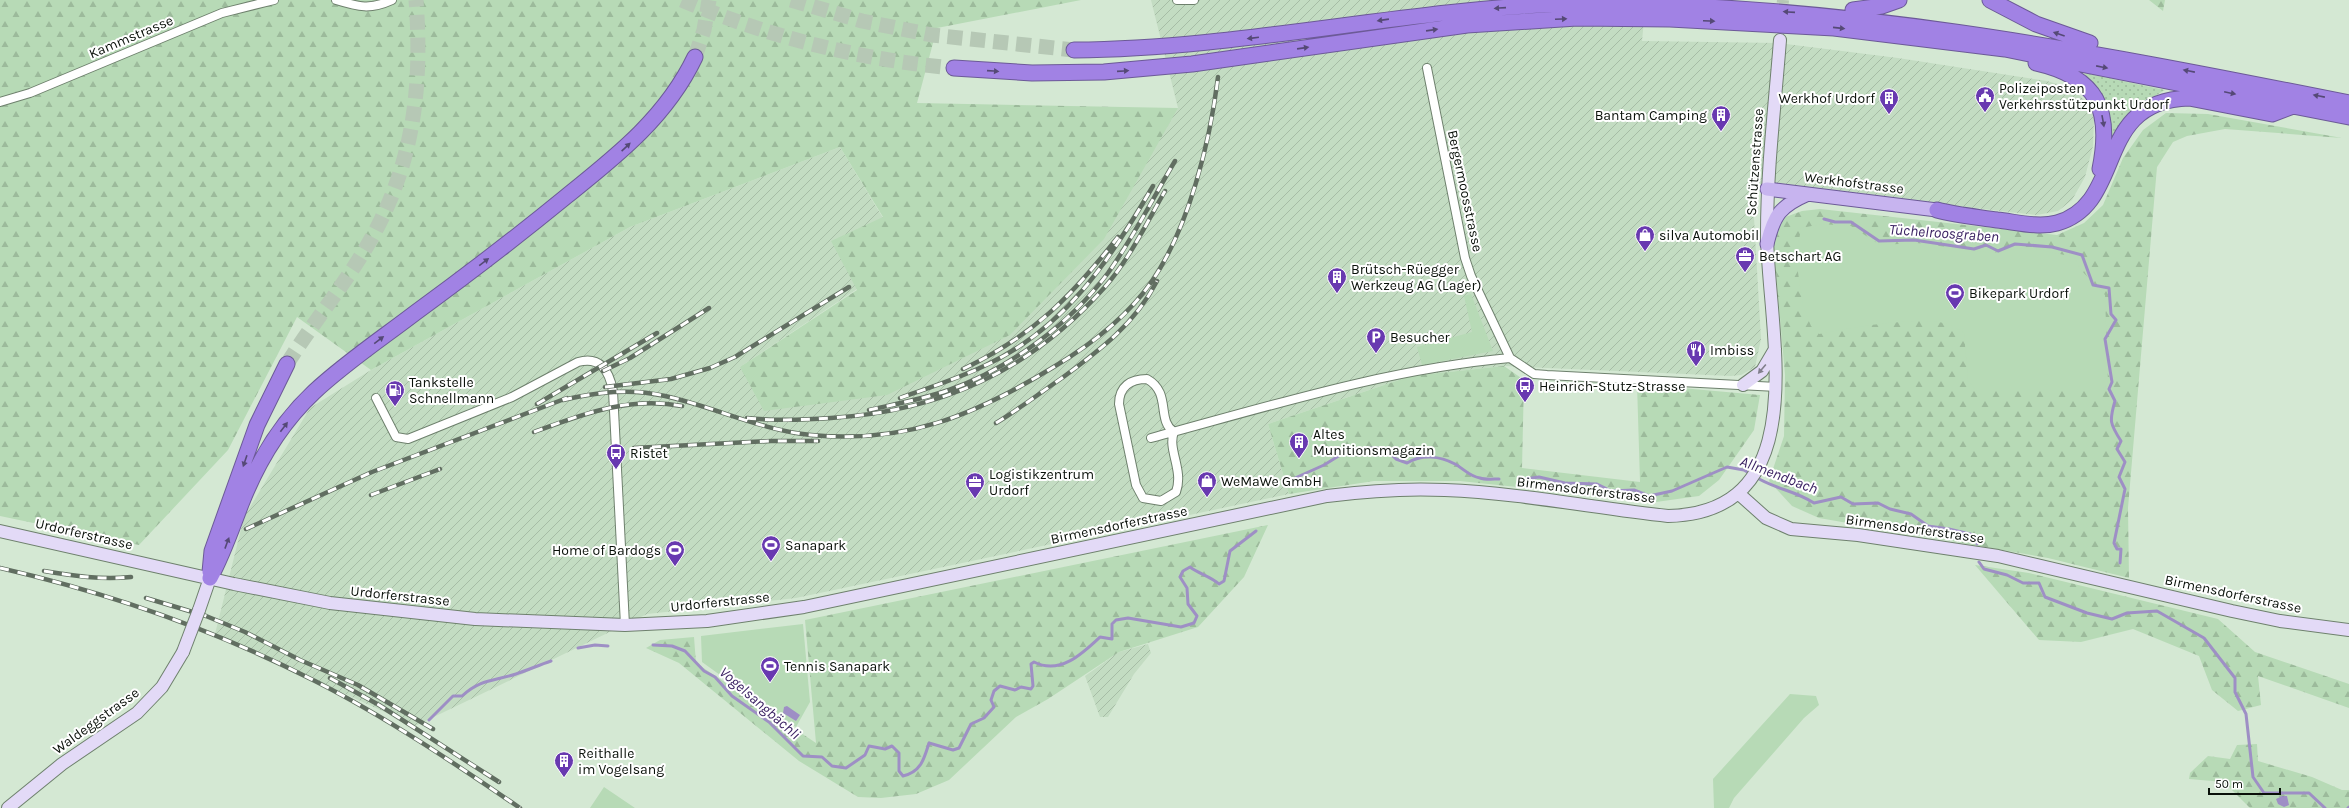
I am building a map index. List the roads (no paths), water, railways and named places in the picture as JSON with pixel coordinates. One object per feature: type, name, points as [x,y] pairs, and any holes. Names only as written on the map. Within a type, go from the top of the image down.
[{"type":"highway","points":[[1822,14],[1882,6],[1899,0]]},
{"type":"highway","points":[[1990,0],[2020,17],[2052,31],[2097,45],[2148,56],[2172,68]]},
{"type":"highway","points":[[1074,50],[1144,49],[1205,44],[1415,16],[1536,6],[1619,4],[1683,5],[1822,14],[1921,24],[2009,37],[2349,102]]},
{"type":"highway","points":[[954,68],[1064,73],[1156,68],[1467,25],[1577,18],[1756,22],[1834,28],[1955,42],[2064,60],[2349,117]]},
{"type":"highway","points":[[1955,42],[1991,54],[2044,65],[2074,76],[2084,84],[2098,102],[2110,146]]},
{"type":"highway","points":[[210,578],[223,555],[241,504],[255,473],[281,431],[298,409],[331,377],[497,252],[622,150],[645,129],[668,102],[695,57]]},
{"type":"highway","points":[[1937,210],[1948,208],[2032,220],[2057,216],[2078,205],[2086,196],[2099,172],[2110,146],[2135,117],[2143,110],[2167,100],[2184,98],[2201,99],[2272,114],[2293,106]]},
{"type":"highway","points":[[210,578],[212,552],[258,425],[287,364]]},
{"type":"main road","name":"Schützenstrasse","points":[[1742,489],[1757,466],[1768,441],[1774,415],[1776,387],[1775,349],[1767,244],[1767,189],[1780,40]]},
{"type":"main road","name":"Werkhofstrasse","points":[[1767,189],[1937,210]]},
{"type":"main road","points":[[1767,244],[1772,224],[1777,214],[1791,201],[1810,194]]},
{"type":"main road","points":[[1743,385],[1762,371],[1775,349]]},
{"type":"main road","name":"Birmensdorferstrasse","points":[[804,607],[1327,496],[1396,490],[1445,490],[1668,516],[1701,512],[1742,489],[1766,518],[1791,529],[1873,537],[1998,556],[2232,611],[2280,621],[2349,630]]},
{"type":"main road","name":"Urdorferstrasse","points":[[0,531],[330,603],[474,619],[625,625],[707,621],[804,607]]},
{"type":"main road","name":"Waldeggstrasse","points":[[8,808],[62,764],[137,713],[162,687],[183,652],[210,578]]},
{"type":"street","name":"Kammstrasse","points":[[0,102],[30,93],[222,13],[274,0]]},
{"type":"street","points":[[336,0],[356,6],[376,7],[392,0]]},
{"type":"street","points":[[1177,0],[1194,0]]},
{"type":"street","name":"Bergermoosstrasse","points":[[1428,68],[1465,258],[1474,283],[1510,358]]},
{"type":"street","points":[[1151,438],[1355,383],[1411,372],[1510,358],[1534,374],[1776,387]]},
{"type":"street","points":[[376,398],[396,437],[403,440],[512,397],[578,362],[588,360],[596,361],[602,366],[612,385],[625,625]]},
{"type":"street","points":[[1147,379],[1159,388],[1165,410],[1166,424],[1174,432],[1172,440],[1179,483],[1176,492],[1161,501],[1143,498],[1136,485],[1119,404],[1121,391],[1132,380],[1147,379]]},
{"type":"water","points":[[787,706],[800,715],[796,721],[783,713],[784,707]]},
{"type":"water","points":[[2282,796],[2287,796],[2289,805],[2284,807],[2278,804],[2276,799]]},
{"type":"waterway","name":"Tüchelroosgraben","points":[[1824,219],[1835,222],[1851,222],[1879,241],[1914,240],[1974,249],[1986,245],[1998,251],[2015,244],[2052,247],[2082,255],[2093,285],[2109,288],[2111,314],[2116,320],[2105,339],[2112,382],[2109,389],[2115,401],[2111,418],[2113,426],[2121,441],[2117,449],[2125,462],[2119,477],[2125,489],[2114,543],[2117,549],[2121,549],[2120,563]]},
{"type":"waterway","name":"Allmendbach","points":[[1290,484],[1295,478],[1324,465],[1350,449],[1377,448],[1386,450],[1396,459],[1407,463],[1425,457],[1443,459],[1455,464],[1476,477],[1484,479],[1499,479]]},
{"type":"waterway","name":"Allmendbach","points":[[1519,480],[1539,477],[1565,483],[1597,484],[1611,491],[1634,490],[1649,496],[1672,491],[1727,467],[1744,470],[1749,473]]},
{"type":"waterway","name":"Allmendbach","points":[[1754,476],[1814,503],[1841,497],[1853,504],[1878,503],[1890,509],[1911,514],[1928,526],[1974,535],[1977,544]]},
{"type":"waterway","name":"Allmendbach","points":[[653,645],[672,646],[685,651],[704,671],[715,677],[732,696],[769,722],[803,756],[822,757],[832,766],[846,768],[865,755],[869,746],[885,749],[892,746],[899,753],[899,771],[903,776],[918,768],[929,743],[953,750],[959,748],[971,724],[984,718],[994,707],[991,700],[994,691],[1000,686],[1015,690],[1021,687],[1031,689],[1033,686],[1031,664],[1034,662],[1053,666],[1070,661],[1086,650],[1100,637],[1112,639],[1112,624],[1116,620],[1128,618],[1181,627],[1194,623],[1197,616],[1188,604],[1187,588],[1180,577],[1183,571],[1190,567],[1219,584],[1224,581],[1230,551],[1256,531]]},
{"type":"waterway","name":"Allmendbach","points":[[1979,562],[1984,569],[2007,575],[2023,583],[2039,583],[2045,597],[2087,613],[2112,619],[2127,613],[2157,611],[2204,638],[2235,678],[2235,692],[2246,714],[2253,777],[2264,793],[2309,793],[2325,808]]},
{"type":"waterway","name":"Vogelsangbächli","points":[[578,648],[595,645],[608,646]]},
{"type":"waterway","name":"Vogelsangbächli","points":[[429,720],[453,696],[462,696],[481,683],[516,674],[551,661]]},
{"type":"tunnel","points":[[287,364],[361,256],[392,195],[403,164],[410,133],[418,69],[416,0]]},
{"type":"tunnel","points":[[682,0],[748,25],[815,45],[884,59],[954,68]]},
{"type":"tunnel","points":[[695,57],[704,30],[709,0]]},
{"type":"tunnel","points":[[791,0],[862,21],[932,35],[1074,50]]},
{"type":"tunnel","points":[[1781,21],[1783,0]]},
{"type":"railway","points":[[563,400],[601,393],[639,392],[665,396],[792,432],[811,435],[845,437],[877,435],[937,423],[966,413],[994,400],[1052,368],[1093,341],[1131,307],[1152,281],[1177,235],[1196,183],[1210,129],[1218,77]]},
{"type":"railway","points":[[869,410],[929,396],[972,381],[1016,357],[1057,327],[1075,310],[1108,273],[1134,232],[1175,161]]},
{"type":"railway","points":[[900,398],[974,371],[1013,351],[1039,333],[1083,290],[1102,266],[1120,240],[1153,186]]},
{"type":"railway","points":[[747,418],[789,420],[871,414],[910,406],[946,396],[981,382],[1014,364],[1046,342],[1076,317],[1104,288],[1129,254],[1165,191]]},
{"type":"railway","points":[[963,369],[1010,343],[1049,313],[1084,279],[1118,237]]},
{"type":"railway","points":[[996,423],[1062,378],[1116,335],[1138,310],[1157,281]]},
{"type":"railway","points":[[605,387],[671,379],[710,368],[735,357],[849,287]]},
{"type":"railway","points":[[603,371],[630,358],[709,308]]},
{"type":"railway","points":[[537,404],[657,333]]},
{"type":"railway","points":[[246,529],[372,472],[567,398]]},
{"type":"railway","points":[[534,432],[606,408],[643,403],[682,406]]},
{"type":"railway","points":[[634,448],[771,441],[818,441]]},
{"type":"railway","points":[[371,495],[440,469]]},
{"type":"railway","points":[[0,568],[121,601],[200,629],[239,645],[315,681],[394,725],[520,808]]},
{"type":"railway","points":[[44,571],[98,578],[131,577]]},
{"type":"railway","points":[[146,598],[206,616],[245,632],[300,660],[358,685],[433,729]]},
{"type":"railway","points":[[330,678],[379,705],[499,782]]},
{"type":"place","name":"Polizeiposten Verkehrsstützpunkt Urdorf","points":[[1985,113]]},
{"type":"place","name":"Werkhof Urdorf","points":[[1889,115]]},
{"type":"place","name":"Bantam Camping","points":[[1721,132]]},
{"type":"place","name":"silva Automobil","points":[[1645,252]]},
{"type":"place","name":"Betschart AG","points":[[1745,273]]},
{"type":"place","name":"Brütsch-Rüegger Werkzeug AG (Lager)","points":[[1337,294]]},
{"type":"place","name":"Bikepark Urdorf","points":[[1955,310]]},
{"type":"place","name":"Besucher","points":[[1376,354]]},
{"type":"place","name":"Imbiss","points":[[1696,367]]},
{"type":"place","name":"Heinrich-Stutz-Strasse","points":[[1525,403]]},
{"type":"place","name":"Tankstelle Schnellmann","points":[[395,407]]},
{"type":"place","name":"Altes Munitionsmagazin","points":[[1299,459]]},
{"type":"place","name":"Ristet","points":[[616,470]]},
{"type":"place","name":"WeMaWe GmbH","points":[[1207,498]]},
{"type":"place","name":"Logistikzentrum Urdorf","points":[[975,499]]},
{"type":"place","name":"Sanapark","points":[[771,562]]},
{"type":"place","name":"Home of Bardogs","points":[[675,567]]},
{"type":"place","name":"Tennis Sanapark","points":[[770,683]]},
{"type":"place","name":"Reithalle im Vogelsang","points":[[564,778]]}]
